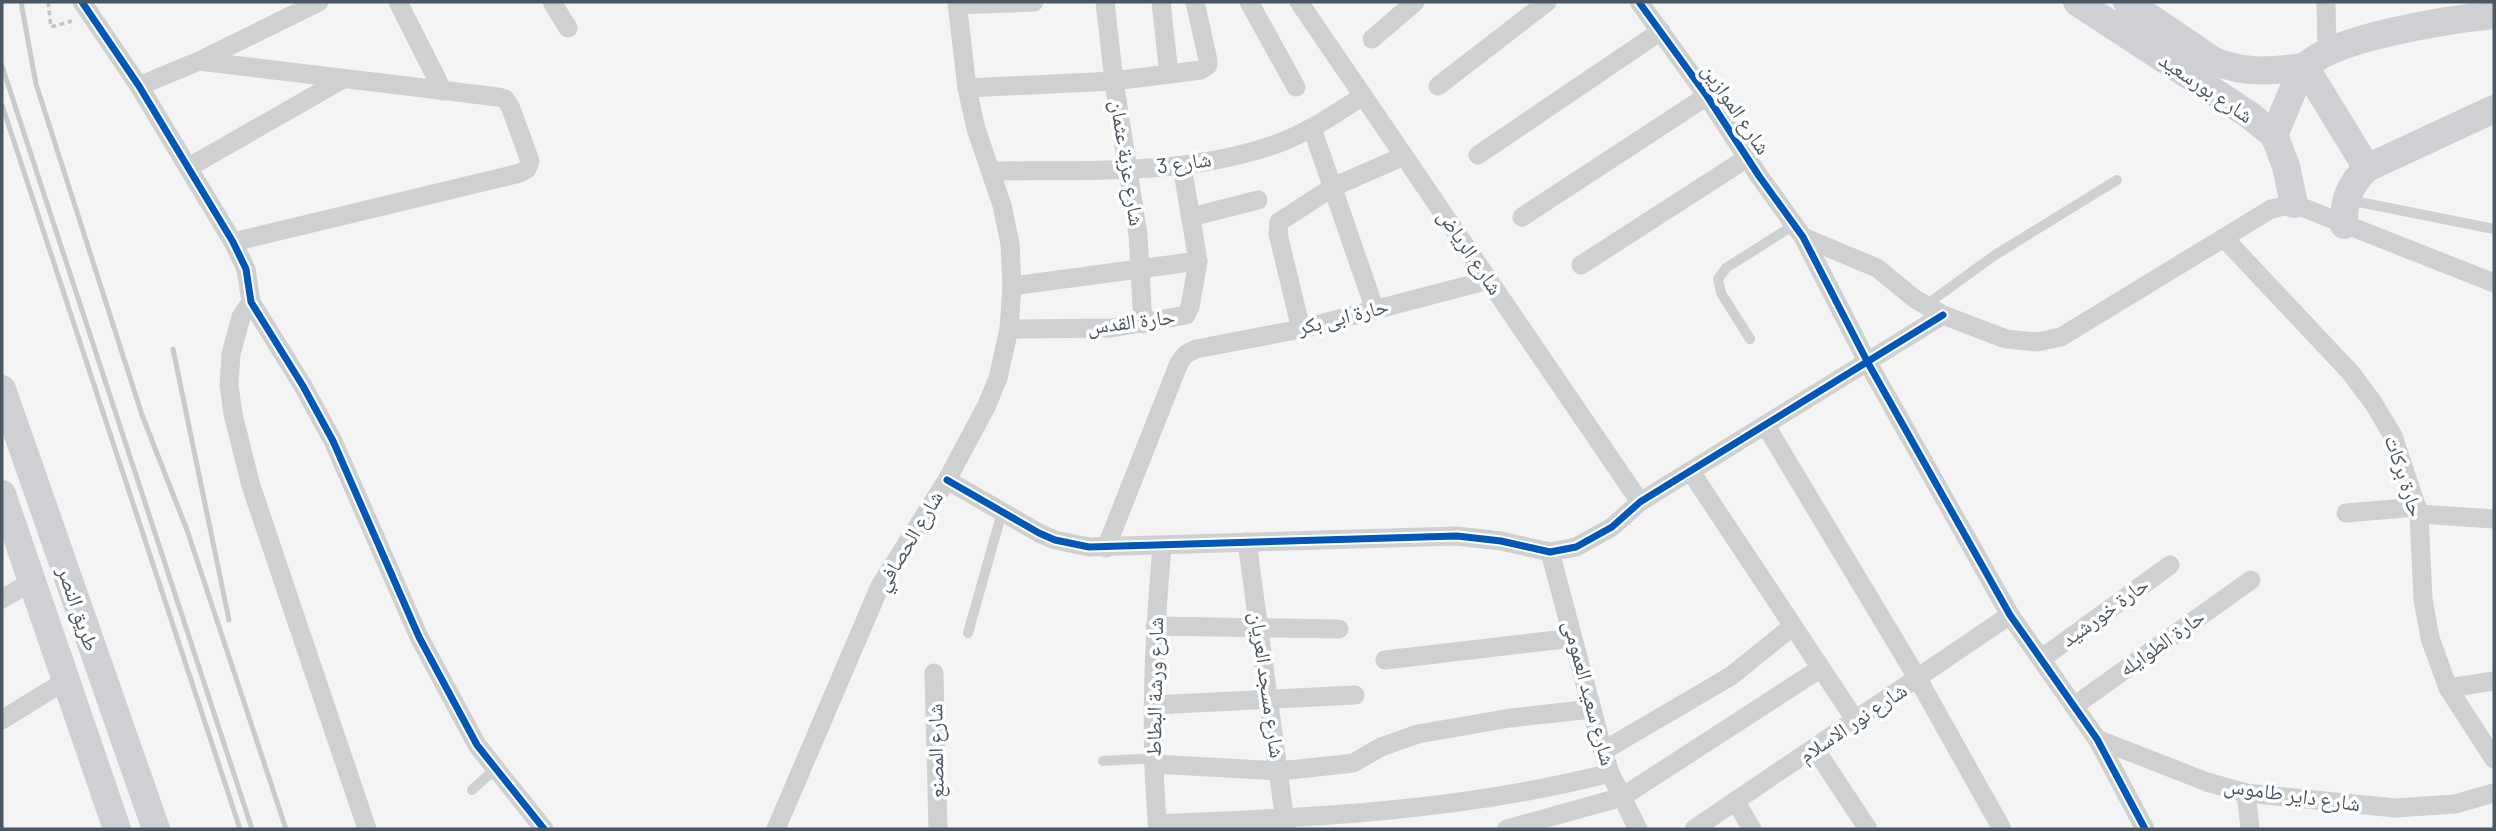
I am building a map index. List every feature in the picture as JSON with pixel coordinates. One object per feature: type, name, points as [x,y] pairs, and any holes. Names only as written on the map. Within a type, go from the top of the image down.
[{"type":"main road","name":"شارع بورسعيد","points":[[2077,2],[2248,114],[2274,135],[2286,166],[2294,204]]},
{"type":"main road","name":"شارع بورسعيد","points":[[2127,2],[2214,61],[2228,67],[2257,71],[2316,59],[2391,32],[2494,16]]},
{"type":"main road","points":[[2274,135],[2316,59]]},
{"type":"main road","points":[[2316,59],[2367,168]]},
{"type":"main road","points":[[2344,213],[2358,177],[2367,168],[2494,109]]},
{"type":"main road","name":"طريق النصر","points":[[2,389],[156,829]]},
{"type":"main road","name":"طريق النصر","points":[[2,494],[117,829]]},
{"type":"street","points":[[82,2],[139,86],[233,242],[246,270],[251,302],[322,420],[424,646],[477,745],[544,829]]},
{"type":"street","points":[[139,86],[199,61],[319,2]]},
{"type":"street","points":[[398,2],[443,91]]},
{"type":"street","points":[[552,2],[568,28]]},
{"type":"street","points":[[957,3],[1034,2]]},
{"type":"street","name":"شارع عزبة عثمان","points":[[1105,2],[1142,270],[1143,324]]},
{"type":"street","points":[[1161,2],[1169,74]]},
{"type":"street","points":[[967,88],[1114,81],[1201,70],[1208,65],[1208,60],[1195,2]]},
{"type":"street","points":[[1249,2],[1296,87]]},
{"type":"street","name":"شارع الرياض","points":[[1299,2],[1640,502]]},
{"type":"street","points":[[1372,38],[1415,2]]},
{"type":"street","points":[[1438,86],[1547,2]]},
{"type":"street","name":"شارع الموازين","points":[[1639,2],[1707,96],[1798,231],[1868,363],[2010,615],[2097,739],[2145,829]]},
{"type":"street","points":[[2316,59],[2326,2]]},
{"type":"street","name":"شارع الحصافي","points":[[776,829],[880,586],[947,480],[987,405],[998,378],[1009,329],[1012,286],[1010,244],[1002,205],[976,129],[967,88],[957,3]]},
{"type":"street","points":[[1478,155],[1661,30]]},
{"type":"street","points":[[199,61],[505,99],[530,161],[527,169],[498,179],[233,242]]},
{"type":"street","points":[[189,167],[343,79]]},
{"type":"street","name":"شارع 3","points":[[991,172],[1182,166],[1237,155],[1269,146],[1312,128],[1363,96]]},
{"type":"street","points":[[1522,217],[1707,96]]},
{"type":"street","points":[[1312,128],[1375,310]]},
{"type":"street","points":[[1301,329],[1278,227],[1286,216],[1333,187],[1404,156]]},
{"type":"street","points":[[1581,265],[1747,158]]},
{"type":"street","name":"حارة القدس","points":[[1009,329],[1112,328],[1186,315],[1190,307],[1198,261],[1182,166]]},
{"type":"street","points":[[1191,217],[1258,200]]},
{"type":"street","points":[[1798,231],[1877,268],[1943,315],[2006,339],[2037,342],[2061,337],[2271,209],[2294,204],[2344,213],[2494,283]]},
{"type":"street","name":"حارة بركات","points":[[2224,238],[2351,373],[2393,436],[2418,510],[2426,619],[2433,648],[2448,688],[2494,759]]},
{"type":"street","points":[[1012,286],[1198,261]]},
{"type":"street","name":"حارة ابى بكر","points":[[1106,548],[1180,363],[1186,355],[1196,349],[1301,329],[1489,280]]},
{"type":"street","points":[[251,302],[241,317],[231,355],[229,384],[233,414],[251,486],[367,829]]},
{"type":"street","points":[[947,480],[1055,540],[1080,546],[1106,548],[1457,536],[1501,541],[1550,552],[1576,547],[1612,527],[1640,502],[1943,315]]},
{"type":"street","points":[[1766,426],[1918,679],[2002,829]]},
{"type":"street","points":[[1691,472],[1856,721]]},
{"type":"street","points":[[2346,513],[2418,510],[2494,519]]},
{"type":"street","name":"شارع مسجد العريان","points":[[1247,542],[1285,824]]},
{"type":"street","name":"شارع ورشة البطاط","points":[[1158,827],[1154,761],[1155,626],[1162,546]]},
{"type":"street","name":"شارع سعيد العمومى","points":[[1550,552],[1603,751],[1638,829]]},
{"type":"street","name":"حارة خورشيد","points":[[2041,659],[2170,565]]},
{"type":"street","name":"حارة الطوايله","points":[[2074,706],[2251,580]]},
{"type":"street","points":[[2,599],[31,582]]},
{"type":"street","name":"شارع نور الاسلام","points":[[1694,829],[2010,615]]},
{"type":"street","points":[[1155,626],[1339,629]]},
{"type":"street","points":[[1603,751],[1731,676],[1793,626]]},
{"type":"street","points":[[1385,660],[1573,638]]},
{"type":"street","points":[[1507,829],[1622,797],[1821,668]]},
{"type":"street","name":"شارع المصنع","points":[[934,673],[938,829]]},
{"type":"street","points":[[2,720],[65,681]]},
{"type":"street","points":[[2448,688],[2494,681]]},
{"type":"street","points":[[1154,705],[1355,695]]},
{"type":"street","points":[[1154,761],[1279,771],[1353,763],[1381,747],[1418,734],[1510,718],[1592,709]]},
{"type":"street","name":"شارع داير طاموس","points":[[2097,739],[2207,782],[2246,793],[2395,808],[2455,804],[2494,793]]},
{"type":"street","points":[[1815,749],[1868,829]]},
{"type":"street","points":[[1158,827],[1285,824],[1464,802],[1611,773]]},
{"type":"street","points":[[2246,793],[2250,829]]},
{"type":"street","points":[[1736,802],[1752,829]]},
{"type":"lane","points":[[1926,305],[1995,255],[2117,180]]},
{"type":"lane","points":[[2344,213],[2494,229]]},
{"type":"lane","points":[[1750,339],[1721,293],[1718,279],[1726,268],[1798,231]]},
{"type":"lane","points":[[968,633],[1002,512]]},
{"type":"lane","points":[[1103,761],[1154,761]]},
{"type":"lane","points":[[472,790],[496,768]]},
{"type":"path","points":[[48,2],[51,27]]},
{"type":"railway","points":[[21,2],[36,84],[142,415],[187,530],[286,829]]},
{"type":"railway","points":[[2,66],[252,829]]},
{"type":"railway","points":[[2,105],[240,829]]},
{"type":"railway","points":[[173,349],[229,620]]},
{"type":"cycle path","points":[[82,2],[139,86],[233,242],[246,269],[251,302],[303,386],[333,441],[419,637],[477,745],[544,829]]},
{"type":"cycle path","points":[[1639,2],[1803,237],[1868,363],[2010,615],[2097,739],[2145,829]]},
{"type":"cycle path","points":[[947,480],[1039,533],[1055,540],[1089,547],[1457,536],[1501,541],[1550,552],[1576,547],[1612,527],[1640,502],[1943,315]]}]
